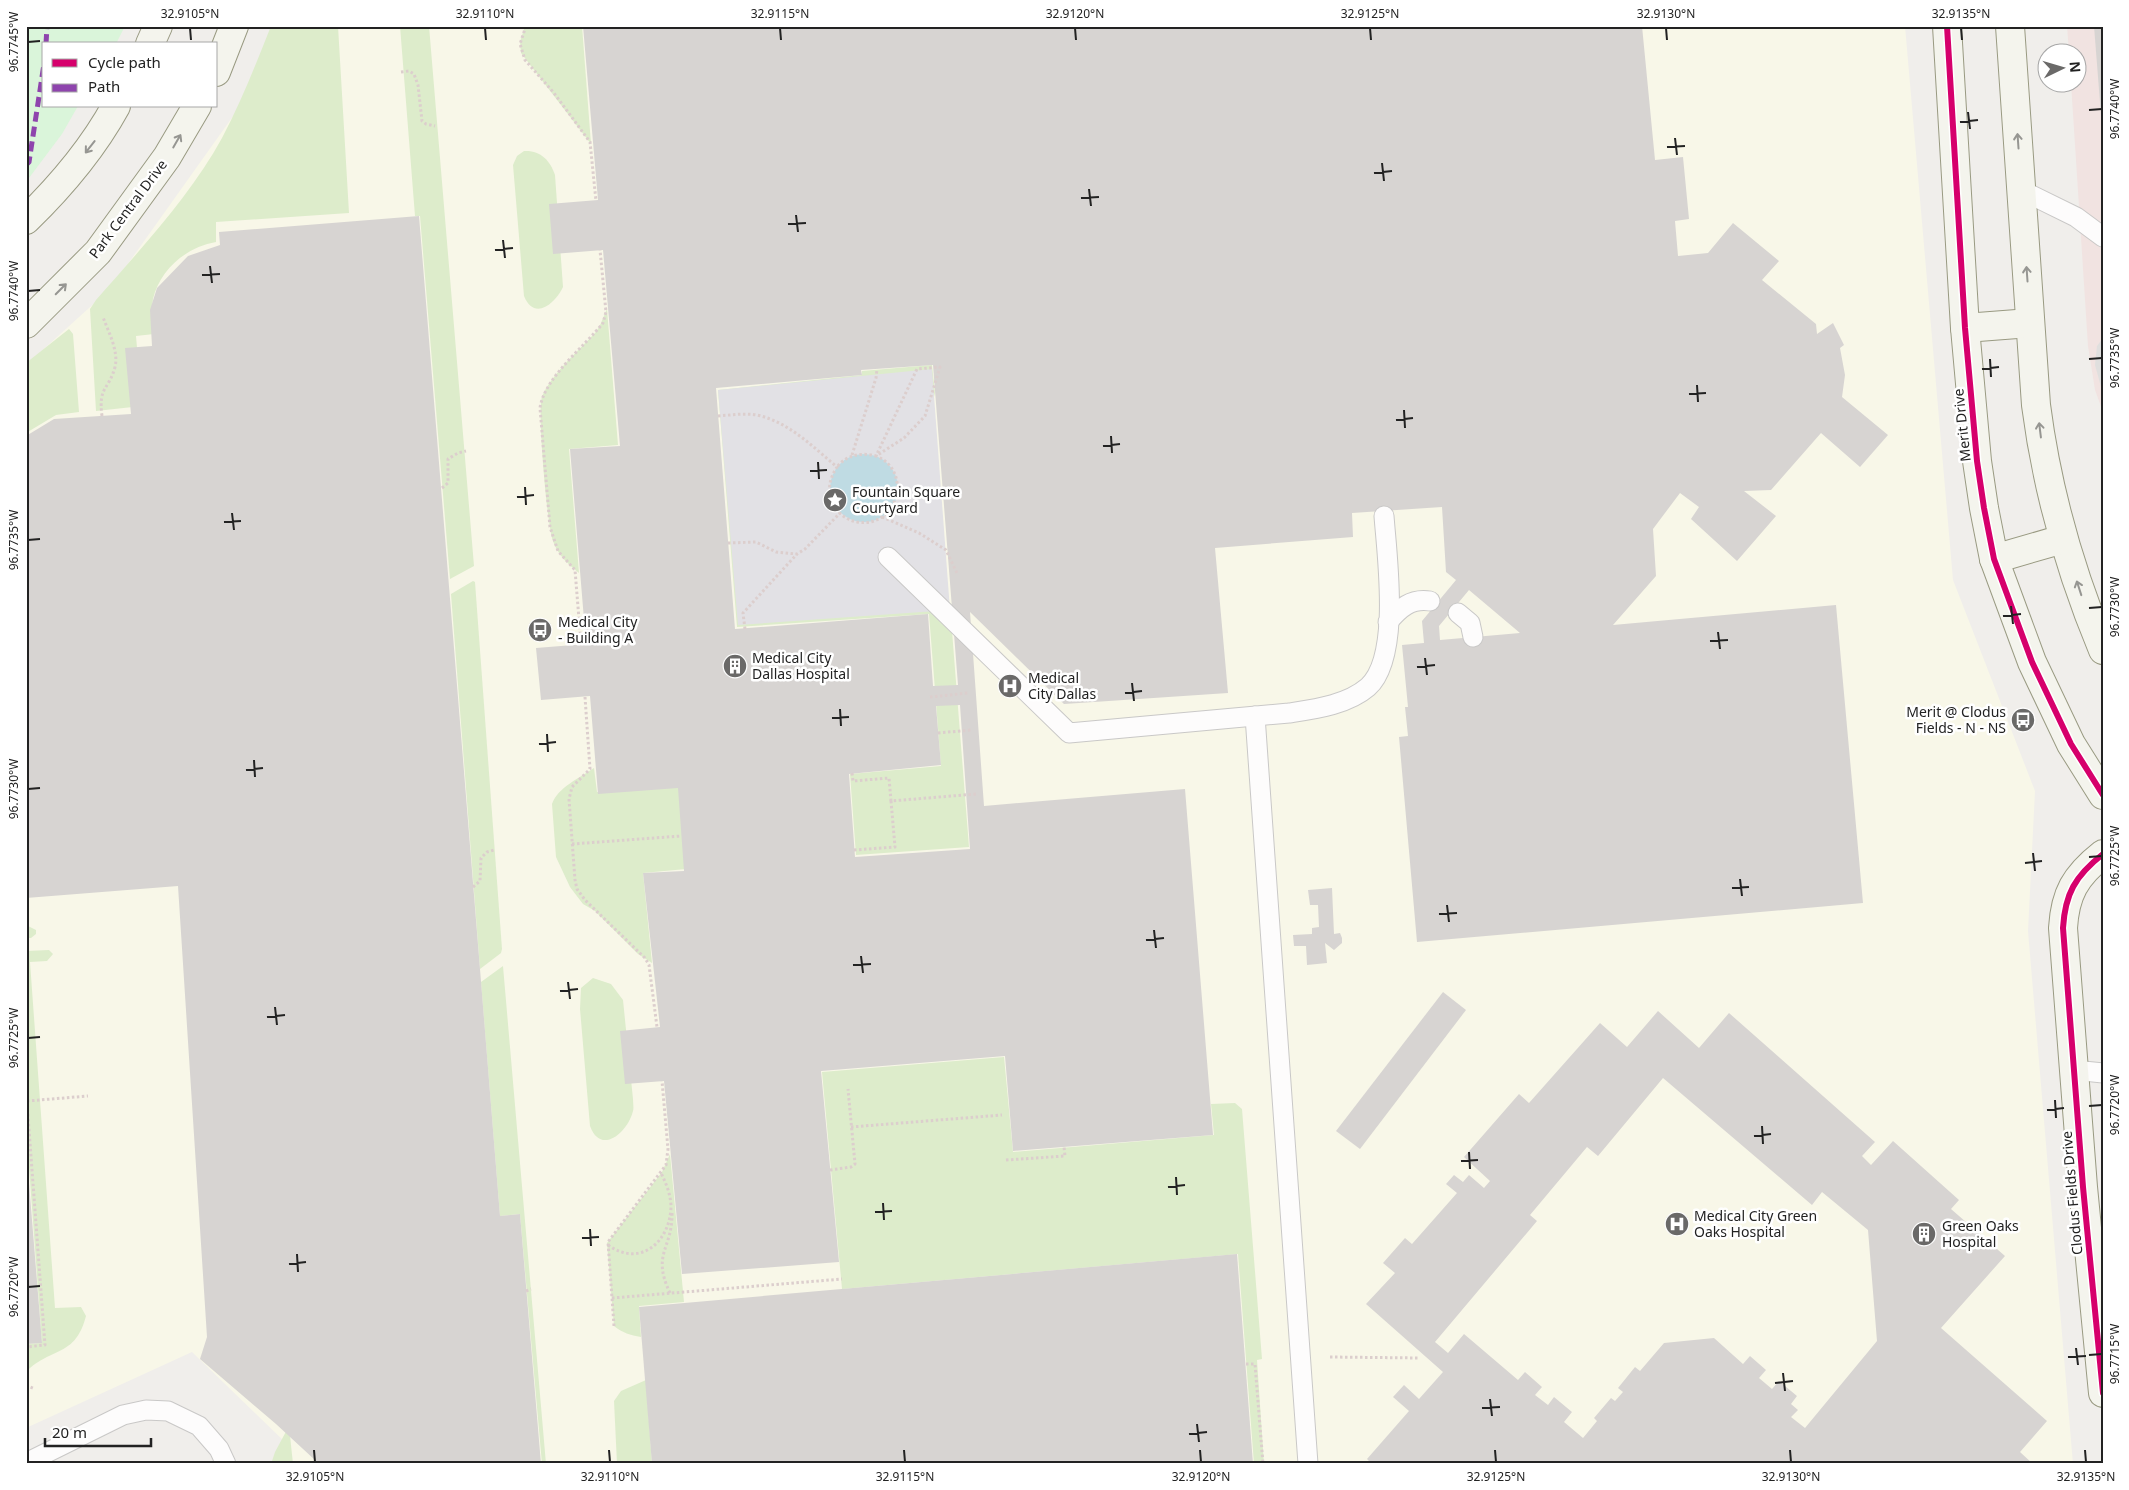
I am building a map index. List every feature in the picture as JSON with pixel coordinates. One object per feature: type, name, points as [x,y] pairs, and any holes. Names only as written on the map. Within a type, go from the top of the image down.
[{"type":"street","points":[[151,42],[158,26]]},
{"type":"street","points":[[218,67],[234,26]]},
{"type":"street","name":"Merit Drive","points":[[1947,26],[1965,328],[1977,461],[1994,559],[2032,662],[2071,744],[2103,795]]},
{"type":"street","points":[[2010,26],[2036,405],[2042,447],[2063,539],[2084,604],[2103,650]]},
{"type":"street","points":[[29,217],[68,174],[103,130],[115,108]]},
{"type":"street","name":"Park Central Drive","points":[[26,324],[98,252],[167,157],[195,108]]},
{"type":"street","points":[[1965,328],[2030,323]]},
{"type":"street","points":[[1994,559],[2063,539]]},
{"type":"street","name":"Clodus Fields Drive","points":[[2103,854],[2081,874],[2070,891],[2064,907],[2062,928],[2083,1188],[2103,1393]]},
{"type":"lane","points":[[2021,190],[2076,218],[2103,237]]},
{"type":"lane","points":[[888,557],[1069,733],[1255,716],[1320,708],[1353,696],[1369,686],[1383,662],[1388,622],[1389,581],[1384,516]]},
{"type":"lane","points":[[1388,622],[1401,607],[1419,599],[1430,601]]},
{"type":"lane","points":[[1458,613],[1470,623],[1473,637]]},
{"type":"lane","points":[[1255,716],[1308,1464]]},
{"type":"lane","points":[[2074,1070],[2103,1073]]},
{"type":"lane","points":[[26,1464],[123,1415],[146,1410],[168,1411],[199,1426],[219,1449],[226,1464]]},
{"type":"path","points":[[526,26],[520,44],[525,60],[558,99],[590,142],[596,200]]},
{"type":"path","points":[[401,72],[414,74],[418,85],[422,121],[435,126]]},
{"type":"path","points":[[581,644],[575,570],[558,550],[550,527],[540,408],[549,385],[603,323],[606,312],[600,250]]},
{"type":"path","points":[[102,416],[101,395],[115,366],[115,350],[103,317]]},
{"type":"path","points":[[940,367],[925,416],[904,438],[876,456],[917,369],[940,367]]},
{"type":"path","points":[[852,456],[876,378],[876,369]]},
{"type":"path","points":[[718,416],[756,415],[775,421],[798,435],[837,467]]},
{"type":"path","points":[[442,488],[448,483],[448,460],[458,453],[466,452]]},
{"type":"path","points":[[859,454],[876,456],[889,465],[895,474],[898,484],[897,496],[893,507],[875,521],[864,523],[853,521],[840,513],[830,496],[829,485],[837,467],[852,456],[859,454]]},
{"type":"path","points":[[745,629],[743,613],[797,554],[805,549],[840,513]]},
{"type":"path","points":[[882,517],[919,533],[946,550],[958,575]]},
{"type":"path","points":[[728,542],[756,542],[776,552],[797,554]]},
{"type":"path","points":[[930,697],[968,693]]},
{"type":"path","points":[[585,696],[590,769],[569,793],[575,880],[581,896],[645,958],[649,965],[657,1027]]},
{"type":"path","points":[[938,733],[971,730]]},
{"type":"path","points":[[852,773],[853,781],[889,778],[895,847],[854,850]]},
{"type":"path","points":[[891,801],[976,794]]},
{"type":"path","points":[[572,844],[681,836]]},
{"type":"path","points":[[473,887],[480,881],[481,858],[487,852],[494,850]]},
{"type":"path","points":[[614,1326],[607,1245],[661,1173],[669,1158],[662,1081]]},
{"type":"path","points":[[26,1089],[45,1345],[26,1347]]},
{"type":"path","points":[[830,1170],[851,1167],[855,1164],[848,1089]]},
{"type":"path","points":[[27,1101],[88,1096]]},
{"type":"path","points":[[851,1127],[1002,1115]]},
{"type":"path","points":[[1006,1160],[1065,1156],[1064,1147]]},
{"type":"path","points":[[661,1173],[671,1205],[671,1233],[662,1255],[661,1265],[670,1293]]},
{"type":"path","points":[[607,1245],[617,1251],[631,1255],[651,1248],[664,1232],[671,1205]]},
{"type":"path","points":[[612,1298],[842,1279]]},
{"type":"path","points":[[526,1291],[531,1289]]},
{"type":"path","points":[[1330,1357],[1420,1358]]},
{"type":"path","points":[[1246,1364],[1255,1364],[1262,1464]]},
{"type":"path","points":[[26,1385],[35,1388]]},
{"type":"shaded area","name":"Medical City Dallas","points":[[273,26],[1905,26],[1953,580],[2035,791],[2028,931],[2073,1464],[289,1464],[287,1444],[192,1352],[26,1428],[26,365],[110,289],[246,98]]},
{"type":"shaded area","points":[[2067,26],[2103,26],[2103,412],[2095,390],[2088,346],[2072,92],[2086,92],[2086,42],[2068,42]]},
{"type":"shaded area","points":[[2103,338],[2103,394],[2095,365],[2097,346]]},
{"type":"shaded area","name":"Fountain Square Courtyard","points":[[932,369],[950,610],[738,625],[718,390]]},
{"type":"green space","points":[[26,26],[125,26],[117,42],[42,42],[42,108],[77,108],[62,134],[26,182]]},
{"type":"green space","points":[[271,26],[338,26],[349,213],[216,222],[216,242],[185,254],[168,269],[162,278],[153,299],[154,334],[136,336],[142,406],[96,411],[90,309],[164,222],[209,159],[236,111]]},
{"type":"green space","points":[[400,26],[429,26],[474,566],[450,579],[420,216],[415,216]]},
{"type":"green space","points":[[525,26],[582,26],[591,144],[521,53],[520,42]]},
{"type":"green space","points":[[524,151],[535,152],[544,157],[555,175],[563,287],[550,304],[539,309],[533,308],[524,296],[513,165],[517,156]]},
{"type":"green space","points":[[607,309],[618,445],[569,449],[579,573],[560,555],[553,541],[543,468],[541,406],[542,397],[551,381],[595,333]]},
{"type":"green space","points":[[69,329],[73,334],[79,412],[56,415],[26,433],[26,363]]},
{"type":"green space","name":"Fountain Square Courtyard","points":[[932,365],[935,393],[891,572],[952,631],[969,847],[856,855],[850,774],[941,766],[929,614],[737,627],[718,390],[862,375],[862,371]]},
{"type":"green space","points":[[473,581],[475,582],[502,949],[501,953],[480,969],[451,594]]},
{"type":"green space","points":[[594,768],[597,792],[680,784],[686,869],[643,873],[652,963],[638,954],[595,911],[583,904],[570,887],[556,857],[552,804],[564,788]]},
{"type":"green space","points":[[26,925],[36,930],[36,934],[31,938],[26,938]]},
{"type":"green space","points":[[49,950],[53,954],[47,961],[30,962],[55,1308],[81,1307],[86,1316],[76,1339],[26,1372],[26,1344],[42,1343],[26,1127],[26,951]]},
{"type":"green space","points":[[503,966],[546,1464],[542,1464],[520,1214],[500,1216],[481,982]]},
{"type":"green space","points":[[593,978],[611,984],[623,1000],[633,1099],[633,1111],[626,1126],[614,1138],[607,1140],[595,1135],[590,1126],[580,1009],[581,988]]},
{"type":"green space","points":[[1004,1057],[1013,1152],[1214,1135],[1211,1104],[1235,1103],[1242,1109],[1262,1359],[1257,1360],[1264,1464],[1254,1464],[1238,1254],[842,1289],[822,1072]]},
{"type":"green space","points":[[670,1154],[684,1302],[639,1306],[641,1337],[627,1333],[614,1326],[607,1243],[662,1172]]},
{"type":"green space","points":[[646,1380],[652,1464],[617,1464],[614,1401],[621,1391]]},
{"type":"green space","points":[[289,1426],[293,1464],[271,1464],[275,1452]]},
{"type":"water","points":[[857,454],[871,454],[883,459],[893,469],[898,481],[898,495],[893,507],[883,517],[871,522],[857,522],[845,517],[835,507],[830,495],[830,481],[835,469],[845,459]]},
{"type":"building","name":"Medical City Dallas Hospital","points":[[583,26],[1642,26],[1655,160],[1683,157],[1689,219],[1675,221],[1678,256],[1708,253],[1733,223],[1779,261],[1762,280],[1816,324],[1817,334],[1833,323],[1844,345],[1840,348],[1845,375],[1842,397],[1888,435],[1860,467],[1821,433],[1771,490],[1744,491],[1776,516],[1737,561],[1691,519],[1699,507],[1680,493],[1653,529],[1656,576],[1613,625],[1836,605],[1863,903],[1417,942],[1399,737],[1408,736],[1405,707],[1408,707],[1402,645],[1424,643],[1422,621],[1456,580],[1446,572],[1442,507],[1352,513],[1353,537],[1215,548],[1228,693],[1064,704],[970,612],[984,806],[1185,789],[1213,1135],[1013,1151],[1005,1056],[821,1071],[839,1262],[682,1274],[664,1081],[625,1084],[620,1031],[660,1027],[643,873],[684,871],[678,788],[598,794],[590,696],[541,700],[536,648],[586,644],[570,449],[620,446],[603,250],[553,254],[549,204],[598,200]],"holes":[[[933,365],[958,685],[933,686],[928,614],[735,629],[716,388],[862,375],[861,370]],[[1469,590],[1520,633],[1440,640],[1439,626]],[[960,705],[970,849],[855,857],[849,774],[941,765],[936,706]]]},
{"type":"building","points":[[2094,26],[2103,26],[2103,115],[2101,115]]},
{"type":"building","points":[[419,216],[500,1216],[520,1214],[541,1464],[316,1464],[316,1461],[276,1424],[200,1359],[207,1337],[178,886],[26,898],[26,436],[54,419],[131,414],[125,348],[152,346],[150,310],[157,288],[188,256],[220,245],[219,232]]},
{"type":"building","points":[[1332,888],[1334,934],[1340,933],[1342,943],[1334,950],[1325,943],[1327,963],[1307,965],[1306,946],[1294,946],[1293,935],[1312,934],[1312,928],[1319,927],[1318,905],[1310,905],[1308,890]]},
{"type":"building","points":[[1443,992],[1466,1010],[1360,1149],[1336,1131]]},
{"type":"building","name":"Green Oaks Hospital","points":[[1658,1011],[1699,1048],[1729,1013],[1875,1142],[1862,1156],[1871,1165],[1893,1141],[1959,1200],[1951,1209],[2005,1256],[1941,1328],[2047,1421],[2020,1452],[2033,1464],[1372,1464],[1367,1459],[1409,1411],[1393,1397],[1404,1385],[1419,1399],[1443,1372],[1366,1304],[1395,1273],[1383,1263],[1405,1238],[1412,1244],[1457,1193],[1446,1184],[1454,1175],[1463,1182],[1469,1175],[1484,1188],[1490,1181],[1464,1157],[1519,1094],[1529,1103],[1600,1023],[1627,1047]],"holes":[[[1663,1078],[1812,1205],[1822,1192],[1868,1230],[1877,1341],[1805,1428],[1791,1417],[1798,1410],[1791,1404],[1797,1396],[1779,1381],[1772,1389],[1759,1378],[1766,1370],[1750,1356],[1743,1364],[1714,1338],[1664,1343],[1640,1371],[1635,1367],[1618,1388],[1623,1392],[1615,1401],[1611,1398],[1594,1418],[1597,1421],[1583,1438],[1564,1422],[1572,1412],[1554,1397],[1548,1405],[1535,1395],[1542,1387],[1525,1372],[1518,1380],[1464,1334],[1448,1353],[1435,1342],[1537,1221],[1530,1215],[1587,1147],[1598,1156]]]},
{"type":"building","points":[[26,1146],[42,1343],[26,1344]]},
{"type":"building","points":[[1237,1254],[1253,1464],[652,1464],[639,1307]]},
{"type":"marked path","points":[[46,42],[47,26]]},
{"type":"marked path","points":[[26,165],[29,162],[42,77]]},
{"type":"cycle path","points":[[1947,26],[1965,328],[1977,461],[1994,559],[2032,662],[2071,744],[2103,795]]},
{"type":"cycle path","points":[[2103,854],[2085,870],[2073,886],[2066,905],[2063,928],[2083,1187],[2103,1393]]},
{"type":"place","name":"Fountain Square Courtyard","points":[[835,500]]},
{"type":"place","name":"Medical City - Building A","points":[[540,630]]},
{"type":"place","name":"Medical City Dallas Hospital","points":[[735,666]]},
{"type":"place","name":"Medical City Dallas","points":[[1010,686]]},
{"type":"place","name":"Merit @ Clodus Fields - N - NS","points":[[2023,720]]},
{"type":"place","name":"Medical City Green Oaks Hospital","points":[[1677,1224]]},
{"type":"place","name":"Green Oaks Hospital","points":[[1924,1234]]}]
